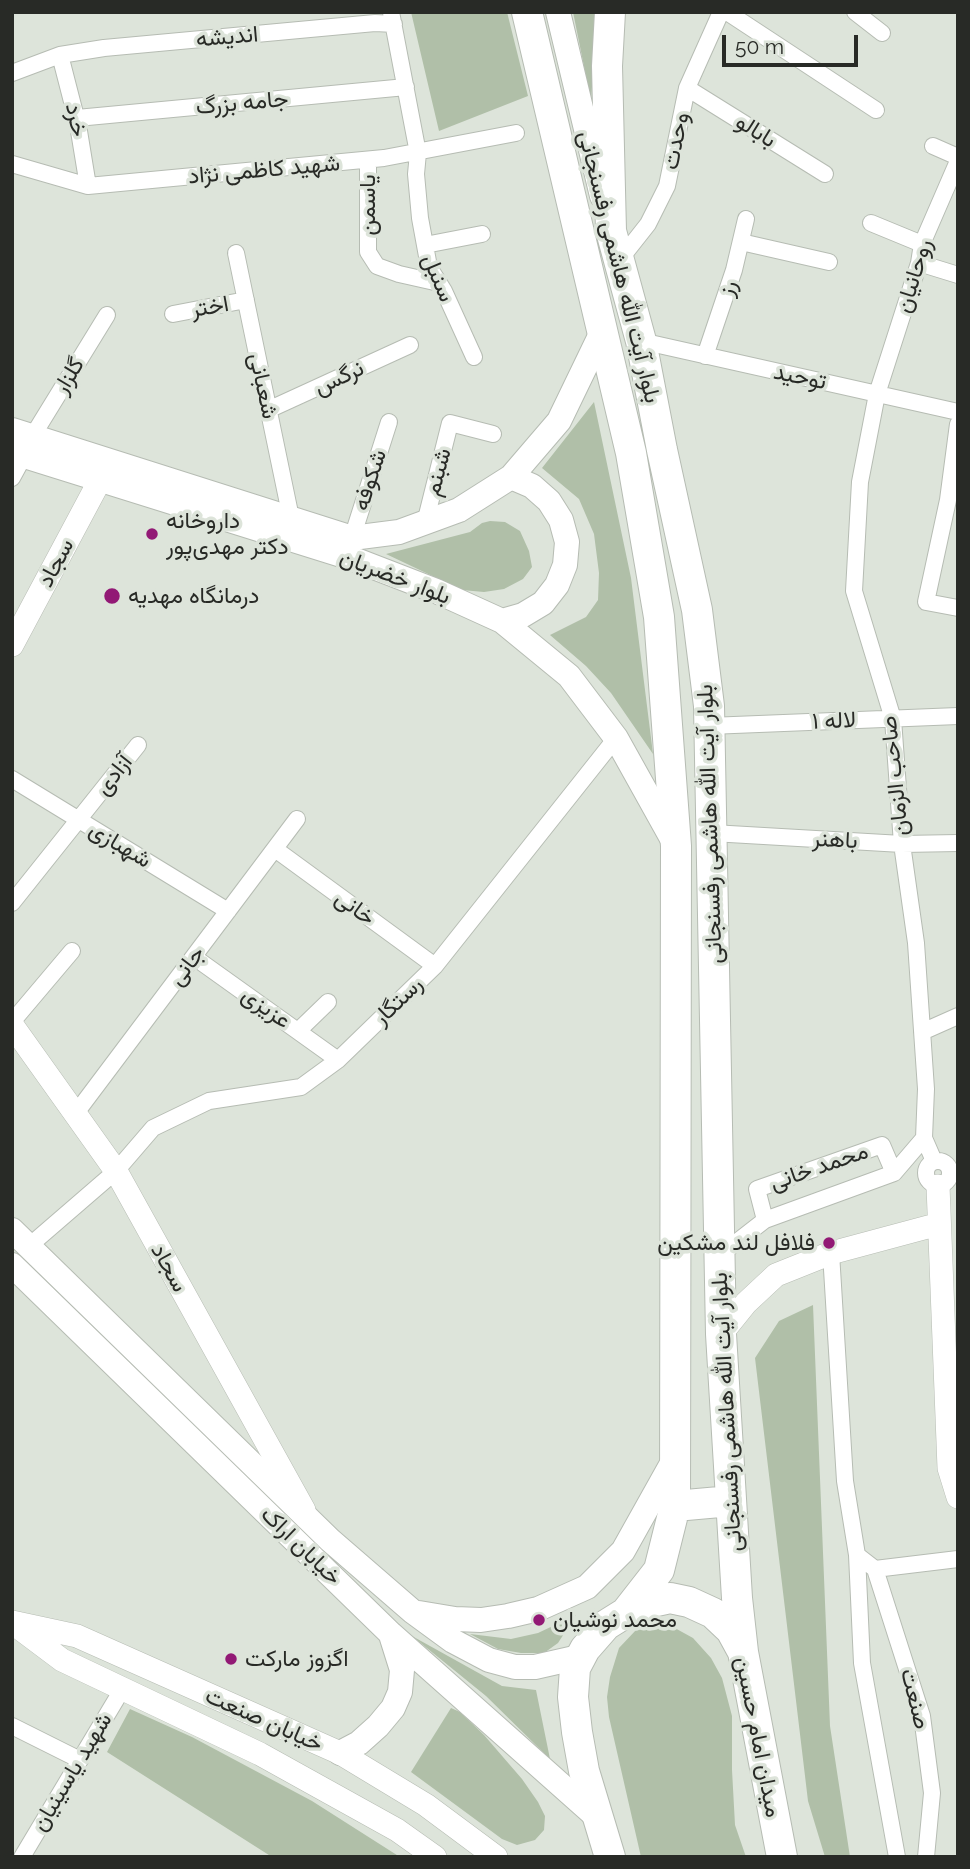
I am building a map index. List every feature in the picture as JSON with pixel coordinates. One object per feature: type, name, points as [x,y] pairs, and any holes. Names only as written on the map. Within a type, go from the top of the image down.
[{"type":"highway","name":"بلوار آیت الله هاشمی رفسنجانی","points":[[527,12],[631,453],[659,617],[676,846],[675,1506],[659,1570],[627,1611]]},
{"type":"highway","points":[[610,12],[607,66],[611,230]]},
{"type":"highway","name":"بلوار آیت الله هاشمی رفسنجانی","points":[[611,230],[641,341],[697,610],[709,726],[721,1334],[737,1598],[743,1652]]},
{"type":"highway","points":[[675,1506],[731,1500]]},
{"type":"highway","name":"میدان امام حسین","points":[[579,1657],[606,1625],[627,1611],[659,1599],[689,1602],[722,1620],[743,1652],[782,1857]]},
{"type":"highway","points":[[579,1657],[573,1679],[577,1731],[584,1771],[610,1857]]},
{"type":"main road","name":"بلوار آیت الله هاشمی رفسنجانی","points":[[558,12],[611,230]]},
{"type":"main road","name":"بلوار خضریان","points":[[20,444],[291,518],[352,538],[399,532],[459,510],[511,477],[559,421],[603,332]]},
{"type":"main road","name":"بلوار خضریان","points":[[20,444],[100,480],[348,557],[436,591],[502,621],[569,676],[616,738],[676,846]]},
{"type":"main road","points":[[502,621],[523,615],[542,603],[557,586],[565,565],[566,553],[561,520],[549,501],[532,486],[511,477]]},
{"type":"main road","name":"خیابان اراک","points":[[18,1247],[310,1522],[412,1612],[489,1660],[515,1667],[535,1667],[579,1657]]},
{"type":"main road","name":"خیابان اراک","points":[[18,1247],[391,1634],[598,1818]]},
{"type":"main road","points":[[412,1612],[481,1620],[538,1609],[587,1587],[623,1551],[675,1458]]},
{"type":"main road","points":[[340,1753],[359,1743],[378,1726],[393,1708],[400,1692],[402,1670],[391,1634]]},
{"type":"street","name":"وحدت","points":[[618,262],[648,224],[667,186],[687,88],[724,12]]},
{"type":"street","points":[[724,12],[876,110]]},
{"type":"street","points":[[855,12],[883,33]]},
{"type":"street","name":"اندیشه","points":[[12,73],[60,55],[104,48],[375,23],[393,18]]},
{"type":"street","name":"سنبل","points":[[393,18],[418,153],[416,174],[429,267],[474,356]]},
{"type":"street","name":"خرد","points":[[60,55],[77,118],[88,187]]},
{"type":"street","name":"جامه بزرگ","points":[[77,118],[407,87]]},
{"type":"street","name":"بابالو","points":[[687,88],[825,174]]},
{"type":"street","name":"شهید کاظمی نژاد","points":[[12,164],[88,187],[368,160],[516,133]]},
{"type":"street","points":[[933,146],[958,159]]},
{"type":"street","name":"روحانیان","points":[[877,394],[919,263],[922,244],[958,159]]},
{"type":"street","name":"یاسمن","points":[[368,160],[368,252],[377,266],[439,284]]},
{"type":"street","name":"رز","points":[[705,356],[734,270],[746,219]]},
{"type":"street","points":[[871,223],[922,244]]},
{"type":"street","points":[[425,245],[482,234]]},
{"type":"street","points":[[741,242],[829,262]]},
{"type":"street","name":"شعبانی","points":[[236,253],[291,518]]},
{"type":"street","points":[[919,263],[958,275]]},
{"type":"street","name":"اختر","points":[[173,314],[246,300]]},
{"type":"street","name":"گلزار","points":[[12,478],[20,444],[107,314]]},
{"type":"street","name":"توحید","points":[[641,341],[958,412]]},
{"type":"street","name":"نرگس","points":[[268,410],[410,345]]},
{"type":"street","name":"صاحب الزمان","points":[[877,394],[860,482],[854,591],[893,719],[902,844],[916,943],[926,1089],[924,1138],[934,1161],[926,1172],[928,1179],[949,1175]]},
{"type":"street","name":"شکوفه","points":[[352,538],[389,422]]},
{"type":"street","name":"شبنم","points":[[425,523],[450,423],[493,434]]},
{"type":"street","points":[[958,424],[953,501],[926,602],[958,608]]},
{"type":"street","name":"سجاد","points":[[12,645],[100,480]]},
{"type":"street","name":"لاله ۱","points":[[709,726],[958,716]]},
{"type":"street","name":"رستگار","points":[[18,1247],[116,1171],[153,1128],[209,1101],[301,1087],[338,1060],[435,967],[616,738]]},
{"type":"street","name":"آزادی","points":[[12,904],[138,745]]},
{"type":"street","name":"شهبازی","points":[[12,779],[228,911]]},
{"type":"street","name":"جانی","points":[[76,1113],[297,819]]},
{"type":"street","name":"باهنر","points":[[712,833],[902,844],[958,844]]},
{"type":"street","name":"خانی","points":[[275,849],[435,967]]},
{"type":"street","points":[[12,1023],[72,951]]},
{"type":"street","name":"عزیزی","points":[[194,957],[338,1060]]},
{"type":"street","points":[[298,1031],[328,1002]]},
{"type":"street","points":[[922,1032],[958,1016]]},
{"type":"street","name":"سجاد","points":[[12,1023],[116,1171],[310,1522]]},
{"type":"street","name":"محمد خانی","points":[[720,1255],[765,1220],[894,1173],[924,1138]]},
{"type":"street","name":"محمد خانی","points":[[765,1220],[757,1189],[882,1145],[894,1173]]},
{"type":"street","points":[[949,1175],[939,1224],[953,1466],[958,1497]]},
{"type":"street","points":[[721,1334],[746,1303],[776,1275],[831,1252],[939,1224]]},
{"type":"street","name":"صنعت","points":[[831,1252],[845,1482],[857,1555],[862,1663],[897,1857]]},
{"type":"street","points":[[857,1555],[876,1569],[958,1559]]},
{"type":"street","name":"صنعت","points":[[876,1569],[922,1716],[932,1793],[926,1857]]},
{"type":"street","name":"خیابان صنعت","points":[[12,1623],[62,1660],[260,1754],[397,1830],[435,1857]]},
{"type":"street","name":"خیابان صنعت","points":[[12,1623],[77,1636],[340,1753],[426,1805],[496,1857]]},
{"type":"street","name":"شهید یاسینیان","points":[[22,1857],[123,1688]]},
{"type":"street","points":[[12,1726],[80,1760]]},
{"type":"green space","points":[[411,12],[507,12],[528,96],[439,131]]},
{"type":"green space","points":[[573,12],[597,12],[591,101]]},
{"type":"green space","points":[[594,402],[631,578],[653,754],[611,693],[586,666],[550,635],[586,617],[598,600],[599,573],[594,534],[579,499],[542,468]]},
{"type":"green space","points":[[505,522],[520,531],[529,551],[532,567],[523,579],[504,589],[484,592],[462,590],[386,554],[470,532],[482,523]]},
{"type":"green space","points":[[813,1305],[830,1726],[850,1857],[825,1857],[808,1801],[755,1358],[779,1321]]},
{"type":"green space","points":[[576,1615],[558,1643],[544,1653],[498,1649],[470,1634],[511,1639],[538,1633]]},
{"type":"green space","points":[[657,1624],[673,1627],[693,1638],[711,1658],[722,1678],[732,1716],[735,1825],[746,1857],[641,1857],[609,1717],[607,1697],[619,1648],[636,1630]]},
{"type":"green space","points":[[412,1636],[502,1686],[536,1690],[550,1759],[486,1696]]},
{"type":"green space","points":[[451,1708],[460,1712],[484,1735],[538,1802],[545,1816],[544,1830],[535,1840],[517,1845],[502,1839],[411,1772]]},
{"type":"green space","points":[[130,1709],[192,1737],[312,1801],[400,1857],[272,1857],[107,1752]]},
{"type":"place","name":"داروخانه دکتر مهدی‌پور","points":[[152,534]]},
{"type":"place","name":"درمانگاه مهدیه","points":[[112,596]]},
{"type":"place","name":"فلافل لند مشکین","points":[[829,1243]]},
{"type":"place","name":"محمد نوشیان","points":[[539,1620]]},
{"type":"place","name":"اگزوز مارکت","points":[[231,1659]]}]
